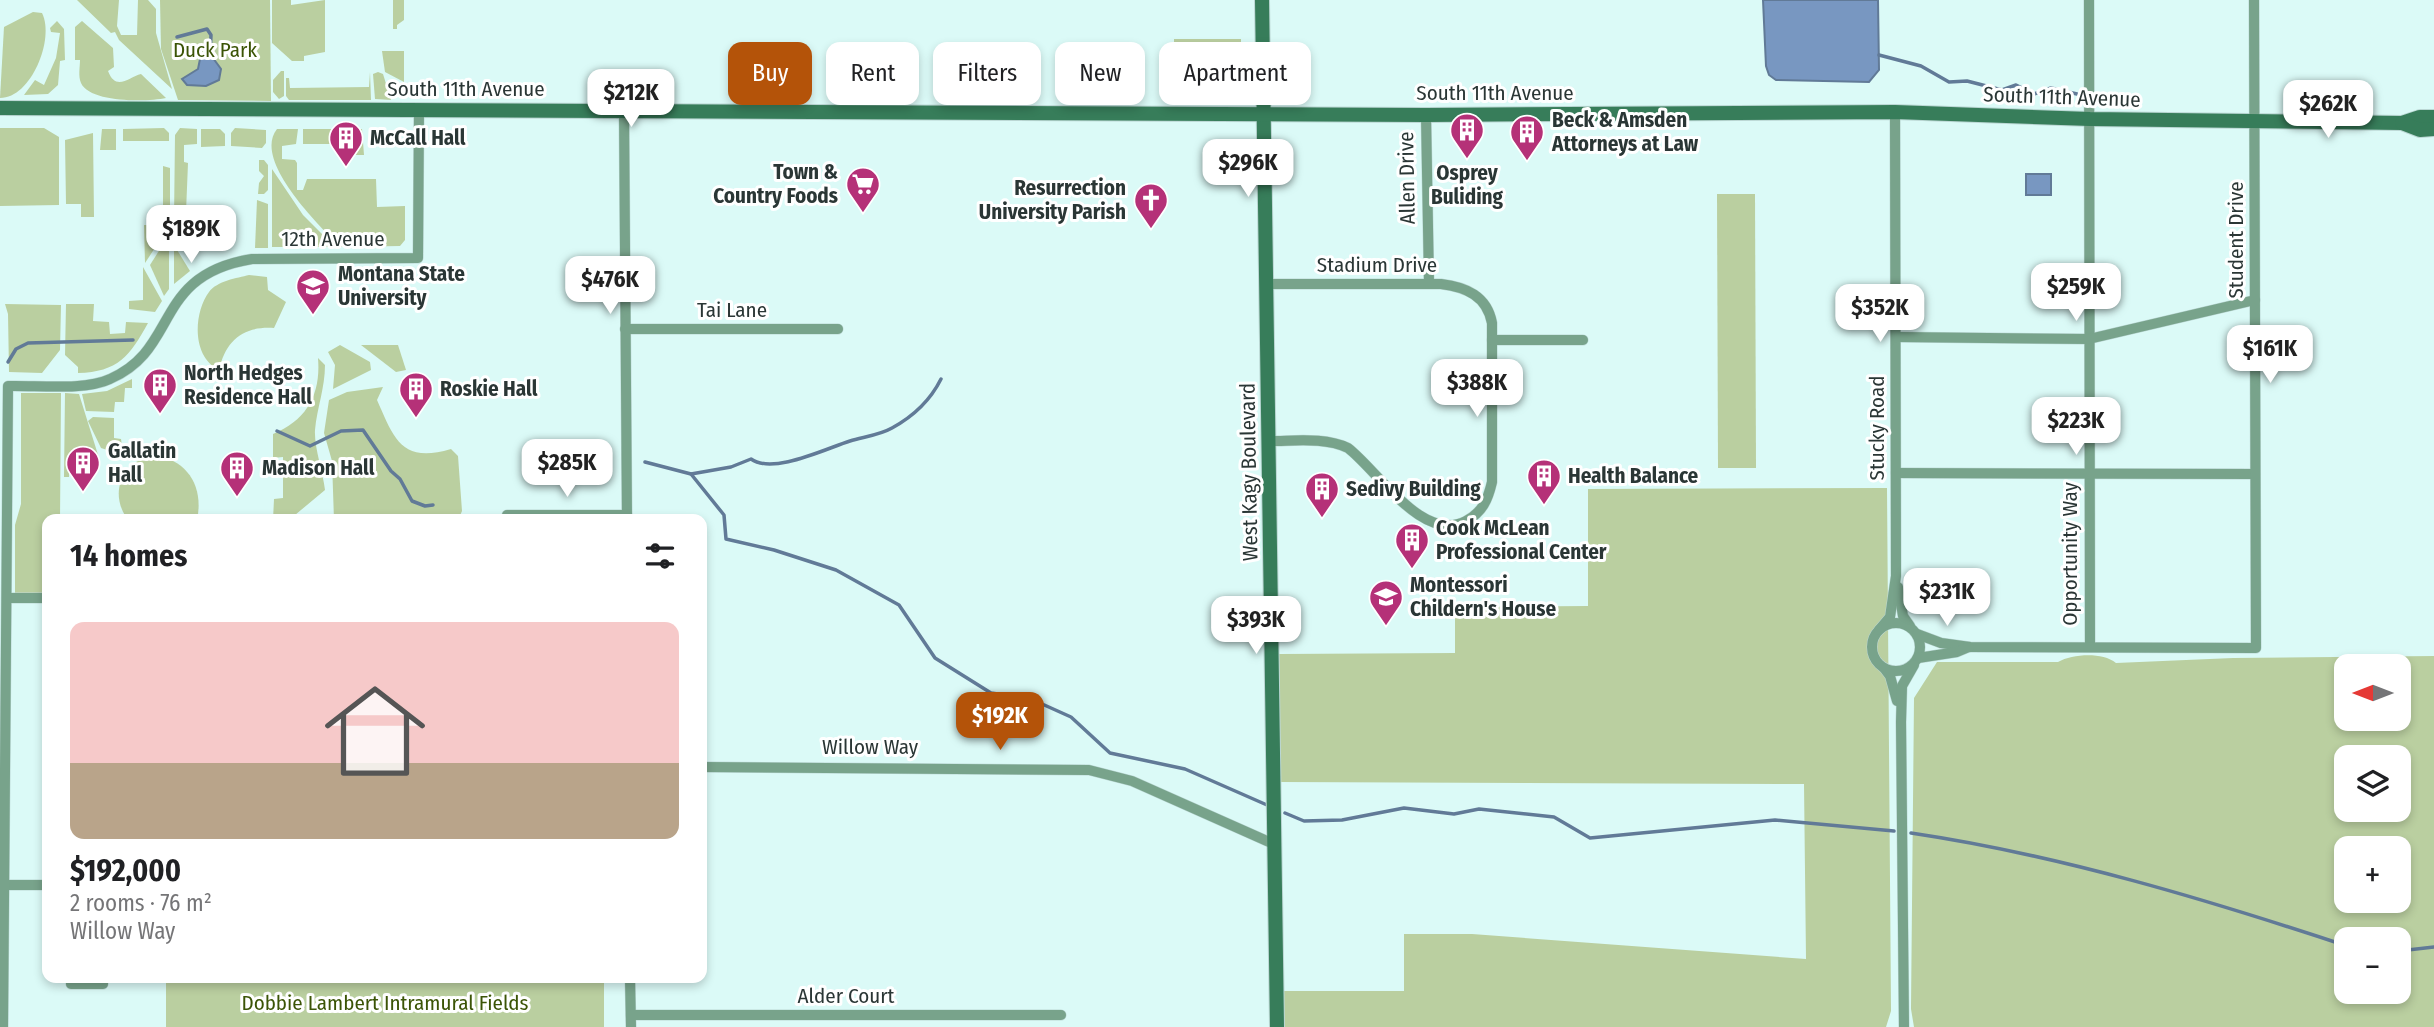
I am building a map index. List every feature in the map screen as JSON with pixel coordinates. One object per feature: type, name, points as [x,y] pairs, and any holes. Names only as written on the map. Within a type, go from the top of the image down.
[{"type":"street","name":"West Kagy Boulevard","points":[[1262,0],[1277,1027]]},
{"type":"street","name":"Opportunity Way","points":[[2089,0],[2090,646]]},
{"type":"street","name":"Student Drive","points":[[2090,646],[2256,648],[2254,0]]},
{"type":"street","name":"South 11th Avenue","points":[[0,108],[1263,112],[1426,115],[1895,113],[2090,119],[2402,123],[2420,117],[2434,117]]},
{"type":"street","name":"12th Avenue","points":[[7,598],[8,386],[99,383],[129,369],[149,348],[181,293],[209,271],[234,262],[270,258],[418,258],[419,109]]},
{"type":"street","points":[[624,111],[627,514]]},
{"type":"street","name":"Stucky Road","points":[[1879,630],[1890,617],[1896,576],[1895,113]]},
{"type":"street","name":"Allen Drive","points":[[1426,115],[1429,283]]},
{"type":"street","name":"South 11th Avenue","points":[[2402,123],[2420,130],[2434,129]]},
{"type":"street","name":"Stadium Drive","points":[[1267,284],[1429,283],[1461,286],[1478,296],[1491,316],[1492,482],[1485,505],[1460,524],[1438,525],[1418,516],[1357,456],[1337,443],[1270,441]]},
{"type":"street","points":[[1896,337],[2090,339],[2255,300]]},
{"type":"street","name":"Tai Lane","points":[[625,329],[838,329]]},
{"type":"street","points":[[1492,340],[1583,340]]},
{"type":"street","points":[[1896,473],[2255,474]]},
{"type":"street","name":"Stucky Road","points":[[1896,576],[1903,616],[1914,631]]},
{"type":"street","points":[[3,1027],[2,673],[7,598],[42,598]]},
{"type":"street","points":[[1901,722],[1896,691],[1873,653],[1873,641],[1879,630],[1896,623],[1941,643],[1970,647],[2090,646]]},
{"type":"street","points":[[1904,1027],[1901,722],[1902,686],[1921,647],[1914,631]]},
{"type":"street","points":[[1884,668],[1896,672],[1916,661],[1970,647]]},
{"type":"street","name":"Willow Way","points":[[707,767],[1089,770],[1132,782],[1276,845]]},
{"type":"street","points":[[2,885],[42,884]]},
{"type":"street","points":[[71,983],[103,983]]},
{"type":"street","points":[[631,983],[631,1027]]},
{"type":"street","name":"Alder Court","points":[[631,1015],[1061,1015]]},
{"type":"green space","points":[[77,0],[119,0],[117,26],[121,35],[137,35],[138,0],[148,0],[156,9],[156,33],[172,89],[119,40],[115,32],[111,33]]},
{"type":"green space","name":"Duck Park","points":[[160,0],[270,0],[271,101],[178,100],[161,49]]},
{"type":"green space","points":[[272,0],[291,0],[291,5],[325,0],[325,52],[304,56],[304,61],[292,61],[272,43]]},
{"type":"green space","points":[[393,0],[404,0],[404,20],[397,25],[397,29],[393,29]]},
{"type":"green space","points":[[33,12],[42,13],[45,24],[43,51],[38,65],[21,88],[0,98],[4,27]]},
{"type":"green space","points":[[57,21],[64,29],[65,60],[60,61],[58,85],[48,94],[24,95],[35,80],[44,85],[56,58],[60,33],[51,32],[50,28]]},
{"type":"green space","points":[[82,21],[113,48],[114,67],[108,71],[115,81],[123,82],[141,74],[166,98],[120,100],[86,90],[80,80],[80,60],[75,60],[75,27]]},
{"type":"green space","points":[[1174,39],[1241,39],[1241,42],[1174,42]]},
{"type":"green space","points":[[382,51],[404,51],[404,82],[385,72]]},
{"type":"green space","points":[[284,71],[284,96],[279,99],[273,92],[273,80]]},
{"type":"green space","points":[[370,72],[371,100],[289,100],[286,96],[286,78],[289,78],[290,88],[369,87]]},
{"type":"green space","points":[[373,74],[383,74],[391,100],[375,99]]},
{"type":"green space","points":[[0,128],[44,128],[59,137],[59,205],[0,206]]},
{"type":"green space","points":[[164,128],[169,133],[169,141],[123,141],[123,129]]},
{"type":"green space","points":[[180,128],[197,129],[197,144],[184,145],[184,162],[188,163],[185,237],[174,220],[175,135]]},
{"type":"green space","points":[[235,128],[266,130],[266,143],[262,148],[231,146],[231,133]]},
{"type":"green space","points":[[102,129],[116,129],[116,150],[100,150]]},
{"type":"green space","points":[[201,129],[220,129],[225,134],[225,146],[201,147]]},
{"type":"green space","points":[[277,129],[298,129],[296,144],[282,146],[282,159],[295,160],[297,163],[297,190],[303,190],[307,179],[376,179],[377,207],[405,206],[405,240],[400,246],[340,247],[304,208],[280,174],[273,157],[272,142]]},
{"type":"green space","points":[[303,129],[362,129],[364,155],[340,155],[339,144],[303,144]]},
{"type":"green space","points":[[93,133],[94,217],[81,217],[81,204],[66,204],[65,140]]},
{"type":"green space","points":[[259,160],[264,160],[268,165],[268,190],[264,194],[258,194],[259,183],[264,176],[259,171]]},
{"type":"green space","points":[[163,166],[170,168],[170,221],[163,217]]},
{"type":"green space","points":[[272,169],[303,215],[335,247],[272,247]]},
{"type":"green space","points":[[1717,194],[1755,194],[1756,468],[1718,468]]},
{"type":"green space","points":[[257,200],[268,204],[268,248],[255,248]]},
{"type":"green space","points":[[144,225],[163,225],[166,231],[145,263]]},
{"type":"green space","points":[[169,235],[169,289],[164,296],[150,265]]},
{"type":"green space","points":[[174,245],[190,271],[174,284]]},
{"type":"green space","points":[[143,267],[162,301],[155,312],[129,309],[129,301],[143,300]]},
{"type":"green space","points":[[249,275],[267,277],[268,290],[286,302],[274,328],[253,329],[231,343],[219,370],[210,364],[200,345],[200,312],[213,288]]},
{"type":"green space","points":[[5,304],[61,305],[60,350],[42,373],[9,372],[8,314]]},
{"type":"green space","points":[[66,304],[94,304],[93,321],[109,322],[110,334],[125,333],[126,322],[148,323],[135,345],[121,360],[103,369],[78,373],[78,367],[65,355]]},
{"type":"green space","points":[[340,345],[370,362],[371,370],[333,389],[335,365],[328,352]]},
{"type":"green space","points":[[361,345],[398,345],[406,370],[396,372]]},
{"type":"green space","points":[[318,358],[325,365],[315,437],[325,490],[296,514],[273,514],[274,499],[283,498],[283,457],[273,458],[273,434],[303,413],[314,394]]},
{"type":"green space","points":[[132,379],[132,388],[125,388],[124,402],[115,402],[114,412],[86,411],[82,394],[107,391]]},
{"type":"green space","points":[[383,387],[377,400],[389,426],[402,444],[421,453],[451,449],[458,456],[461,514],[334,514],[332,461],[324,433],[329,400],[347,392]]},
{"type":"green space","points":[[21,393],[61,393],[60,514],[42,514],[42,593],[15,593],[15,525],[21,504]]},
{"type":"green space","points":[[65,393],[79,394],[99,458],[70,460],[69,477],[64,477]]},
{"type":"green space","points":[[93,417],[114,418],[114,438],[121,439],[122,446],[148,446],[148,449],[123,455],[101,448],[88,421]]},
{"type":"green space","points":[[154,455],[166,458],[184,469],[195,486],[198,514],[124,514],[119,499],[121,480],[126,471],[143,458]]},
{"type":"green space","points":[[1887,488],[1891,1011],[1886,1027],[1282,1027],[1281,991],[1404,991],[1404,934],[1472,934],[1806,959],[1804,784],[1280,782],[1279,654],[1455,653],[1455,607],[1588,606],[1588,489]]},
{"type":"green space","points":[[2087,655],[2103,657],[2116,663],[2334,657],[2334,732],[2412,732],[2412,656],[2434,656],[2434,1027],[1914,1027],[1911,1009],[1914,698],[1937,662],[2058,662]]},
{"type":"green space","name":"Dobbie Lambert Intramural Fields","points":[[166,983],[604,983],[604,1027],[166,1027]]},
{"type":"water","points":[[1763,0],[1878,0],[1879,70],[1869,82],[1776,80],[1769,75],[1766,66]]},
{"type":"water","points":[[207,56],[213,58],[221,69],[219,80],[206,86],[187,85],[182,79],[198,69],[200,59]]},
{"type":"water","points":[[2026,174],[2051,174],[2051,195],[2026,195]]},
{"type":"waterway","points":[[177,37],[207,29],[211,35],[210,57]]},
{"type":"waterway","points":[[1879,55],[1921,66],[1949,82],[1967,81],[2002,90],[2016,85],[2034,94],[2051,88],[2077,94]]},
{"type":"waterway","points":[[8,362],[16,349],[28,343],[133,340]]},
{"type":"waterway","points":[[691,474],[731,467],[751,459],[761,463],[786,462],[882,432],[914,413],[932,394],[941,379]]},
{"type":"waterway","points":[[277,431],[310,446],[341,431],[363,430],[391,471],[400,479],[412,501],[425,506],[433,505]]},
{"type":"waterway","points":[[645,462],[691,474],[724,515],[726,539],[774,550],[836,570],[899,605],[935,658],[991,693],[1031,699],[1071,717],[1110,753],[1185,769],[1267,805]]},
{"type":"waterway","points":[[1285,813],[1304,821],[1342,820],[1404,808],[1454,814],[1479,809],[1554,817],[1590,838],[1775,820],[1894,831]]},
{"type":"waterway","points":[[1911,833],[2077,866],[2334,942]]},
{"type":"waterway","points":[[2411,950],[2434,947]]},
{"type":"place","name":"Osprey Buliding","points":[[1467,160]]},
{"type":"place","name":"Beck & Amsden Attorneys at Law","points":[[1527,162]]},
{"type":"place","name":"McCall Hall","points":[[346,168]]},
{"type":"place","name":"Town & Country Foods","points":[[863,214]]},
{"type":"place","name":"Resurrection University Parish","points":[[1151,230]]},
{"type":"place","name":"Montana State University","points":[[313,316]]},
{"type":"place","name":"North Hedges Residence Hall","points":[[160,415]]},
{"type":"place","name":"Roskie Hall","points":[[416,419]]},
{"type":"place","name":"Gallatin Hall","points":[[83,493]]},
{"type":"place","name":"Madison Hall","points":[[237,498]]},
{"type":"place","name":"Health Balance","points":[[1544,506]]},
{"type":"place","name":"Sedivy Building","points":[[1322,519]]},
{"type":"place","name":"Cook McLean Professional Center","points":[[1412,570]]},
{"type":"place","name":"Montessori Childern's House","points":[[1386,627]]}]
